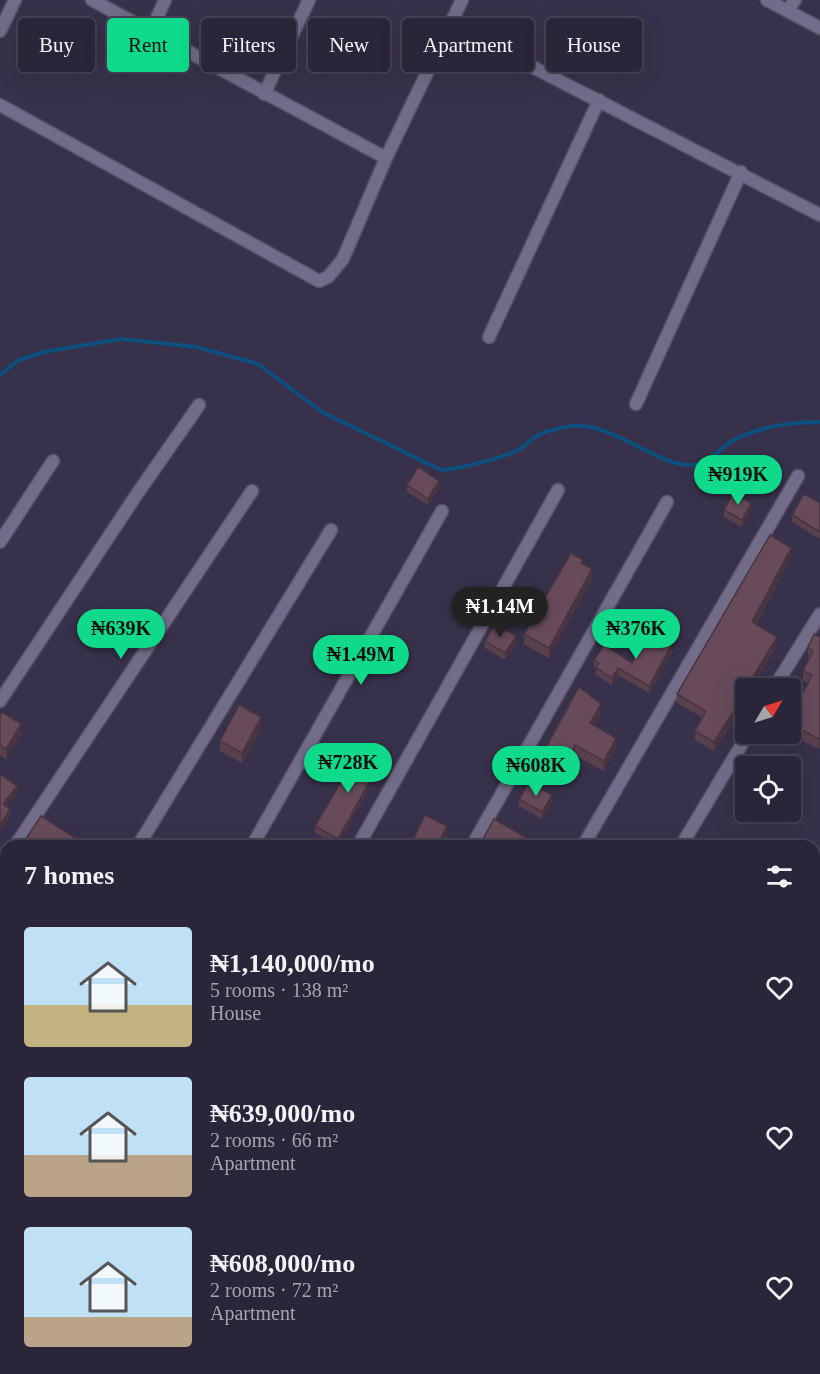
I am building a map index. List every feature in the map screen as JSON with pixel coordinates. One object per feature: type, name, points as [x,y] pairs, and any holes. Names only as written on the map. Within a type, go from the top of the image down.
[{"type":"street","points":[[0,31],[15,0]]},
{"type":"street","points":[[92,0],[126,18]]},
{"type":"street","points":[[157,18],[165,0]]},
{"type":"street","points":[[264,94],[309,0]]},
{"type":"street","points":[[454,18],[462,0]]},
{"type":"street","points":[[767,0],[820,28]]},
{"type":"street","points":[[787,11],[795,0]]},
{"type":"street","points":[[189,52],[386,158]]},
{"type":"street","points":[[534,67],[741,172],[820,215]]},
{"type":"street","points":[[0,105],[319,281],[328,278],[343,259],[386,158],[428,72]]},
{"type":"street","points":[[489,337],[598,100]]},
{"type":"street","points":[[636,404],[741,172]]},
{"type":"street","points":[[0,702],[136,494],[200,405]]},
{"type":"street","points":[[0,542],[53,461]]},
{"type":"street","points":[[586,840],[798,476]]},
{"type":"street","points":[[361,840],[558,490]]},
{"type":"street","points":[[19,840],[252,491]]},
{"type":"street","points":[[475,840],[667,502]]},
{"type":"street","points":[[255,840],[442,511]]},
{"type":"street","points":[[142,840],[331,530]]},
{"type":"street","points":[[780,678],[820,614]]},
{"type":"street","points":[[685,840],[742,744]]},
{"type":"building","points":[[418,467],[439,481],[428,499],[407,485]]},
{"type":"building","points":[[733,493],[751,503],[742,520],[724,510]]},
{"type":"building","points":[[804,494],[820,503],[820,532],[792,515]]},
{"type":"building","points":[[770,535],[791,548],[752,622],[777,637],[752,678],[735,678],[735,709],[714,742],[695,731],[706,711],[677,694]]},
{"type":"building","points":[[571,553],[583,560],[581,563],[592,569],[549,648],[524,634]]},
{"type":"building","points":[[495,624],[516,636],[505,653],[485,641]]},
{"type":"building","points":[[650,631],[672,644],[649,686],[618,668],[612,678],[596,668],[599,663],[594,660],[604,645],[632,663]]},
{"type":"building","points":[[814,634],[819,637],[820,635],[819,739],[801,730],[801,697],[812,675],[803,671],[813,651],[808,648]]},
{"type":"building","points":[[579,687],[601,704],[590,723],[616,738],[604,761],[575,745],[568,758],[547,746]]},
{"type":"building","points":[[239,705],[261,717],[242,753],[220,741]]},
{"type":"building","points":[[2,712],[21,724],[6,749],[0,745],[0,715]]},
{"type":"building","points":[[361,748],[381,760],[338,839],[315,826]]},
{"type":"building","points":[[0,774],[17,786],[3,804],[10,809],[0,825]]},
{"type":"building","points":[[529,782],[552,795],[542,812],[519,799]]},
{"type":"building","points":[[425,815],[447,826],[440,840],[413,840]]},
{"type":"building","points":[[41,816],[79,840],[25,840]]},
{"type":"building","points":[[494,819],[527,838],[526,840],[483,839]]},
{"type":"waterway","points":[[0,375],[19,360],[44,352],[121,339],[197,347],[258,364],[322,412],[441,470],[503,456],[520,449],[542,433],[573,426],[605,431],[665,459],[680,464],[694,465],[709,459],[732,441],[764,428],[820,422]]}]
